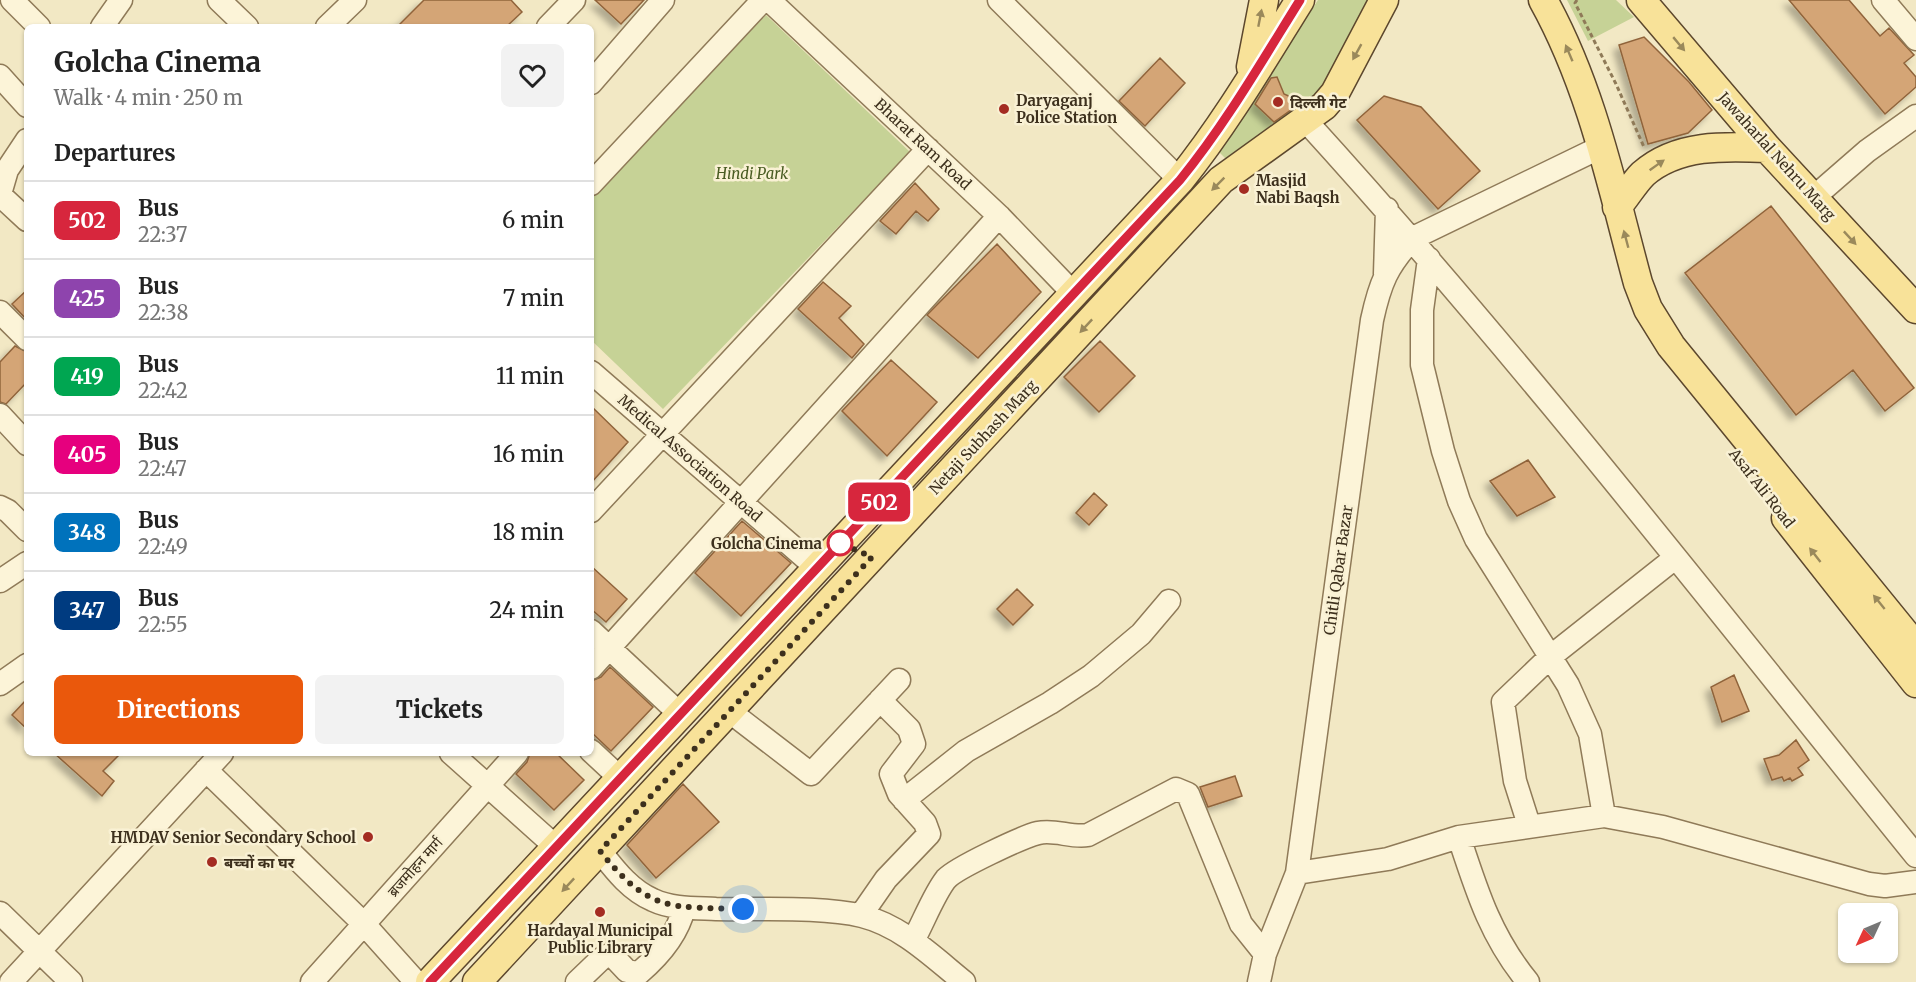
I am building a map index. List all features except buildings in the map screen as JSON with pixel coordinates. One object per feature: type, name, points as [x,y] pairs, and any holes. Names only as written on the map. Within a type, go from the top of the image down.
[{"type":"main road","points":[[1249,78],[1264,0]]},
{"type":"main road","points":[[430,982],[1180,180],[1215,137],[1249,78],[1299,0]]},
{"type":"main road","name":"Asaf Ali Road","points":[[1543,0],[1565,43],[1587,96],[1638,283],[1648,309],[1671,346],[1916,647]]},
{"type":"main road","name":"Jawaharlal Nehru Marg","points":[[1641,0],[1767,148],[1916,309]]},
{"type":"main road","name":"Netaji Subhash Marg","points":[[477,982],[1221,180],[1306,120],[1335,93],[1388,3]]},
{"type":"main road","points":[[1617,207],[1643,175],[1669,156],[1728,146],[1767,148]]},
{"type":"main road","name":"Asaf Ali Road","points":[[1638,283],[1633,314],[1643,336],[1916,683]]},
{"type":"street","points":[[12,0],[36,24]]},
{"type":"street","points":[[104,24],[122,0]]},
{"type":"street","points":[[219,0],[244,24]]},
{"type":"street","points":[[330,24],[355,0]]},
{"type":"street","points":[[551,24],[574,0]]},
{"type":"street","points":[[594,80],[663,0]]},
{"type":"street","points":[[594,181],[763,0]]},
{"type":"street","name":"Bharat Ram Road","points":[[769,0],[999,216],[1073,292]]},
{"type":"street","points":[[999,0],[1180,180]]},
{"type":"street","points":[[1883,0],[1916,39]]},
{"type":"street","points":[[0,76],[24,103]]},
{"type":"street","points":[[1813,198],[1867,151],[1916,116]]},
{"type":"street","points":[[1306,120],[1413,238],[1916,856]]},
{"type":"street","points":[[24,143],[4,166],[0,194],[24,217]]},
{"type":"street","name":"Chitli Qabar Bazar","points":[[1258,982],[1265,954],[1297,873],[1372,320],[1384,274],[1413,238],[1601,147]]},
{"type":"street","points":[[594,508],[928,148]]},
{"type":"street","points":[[1384,274],[1387,209]]},
{"type":"street","points":[[594,665],[999,216]]},
{"type":"street","points":[[1430,259],[1422,310],[1422,364],[1443,451],[1459,501],[1476,538],[1568,686],[1590,734],[1604,816]]},
{"type":"street","points":[[0,312],[24,336]]},
{"type":"street","name":"Medical Association Road","points":[[594,375],[817,568]]},
{"type":"street","points":[[0,415],[24,441]]},
{"type":"street","points":[[0,507],[8,511],[24,527]]},
{"type":"street","points":[[1529,825],[1515,781],[1503,702],[1550,657],[1675,558]]},
{"type":"street","points":[[0,581],[24,565]]},
{"type":"street","points":[[904,800],[966,751],[1050,703],[1091,676],[1141,634],[1169,601]]},
{"type":"street","points":[[594,634],[680,714]]},
{"type":"street","points":[[0,684],[24,667]]},
{"type":"street","points":[[729,711],[812,774],[899,680]]},
{"type":"street","points":[[861,915],[886,879],[929,834],[925,823],[904,800],[891,774],[914,744],[909,729],[880,700]]},
{"type":"street","points":[[594,754],[620,778]]},
{"type":"street","points":[[11,982],[219,756]]},
{"type":"street","points":[[455,756],[556,847]]},
{"type":"street","name":"ब्रजमोहन मार्ग","points":[[312,982],[514,756]]},
{"type":"street","points":[[206,770],[364,924],[416,982]]},
{"type":"street","points":[[913,941],[938,891],[947,878],[959,869],[1038,833],[1053,832],[1075,837],[1088,835],[1176,789],[1188,794],[1241,924],[1265,954]]},
{"type":"street","points":[[1297,873],[1388,859],[1459,837],[1529,825],[1604,816],[1663,827],[1869,884],[1885,886],[1916,882]]},
{"type":"street","points":[[1459,837],[1486,916],[1508,958],[1528,982]]},
{"type":"street","points":[[600,851],[635,890],[654,901],[684,908],[861,915],[887,924],[913,941],[964,982]]},
{"type":"street","points":[[577,982],[601,958],[611,954],[627,971],[639,973],[651,962],[680,923],[684,908]]},
{"type":"street","points":[[0,913],[71,982]]},
{"type":"path","points":[[1577,0],[1575,3],[1616,84],[1653,168]]},
{"type":"green space","points":[[1318,0],[1378,0],[1321,100],[1226,159],[1218,151]]},
{"type":"green space","points":[[1567,0],[1616,0],[1634,17],[1588,41]]},
{"type":"green space","name":"Hindi Park","points":[[766,15],[910,152],[663,409],[594,343],[594,196]]},
{"type":"bus line","name":"502","points":[[430,982],[1180,180],[1215,137],[1231,106],[1300,0]]},
{"type":"place","name":"दिल्ली गेट","points":[[1278,102]]},
{"type":"place","name":"Daryaganj Police Station","points":[[1004,109]]},
{"type":"place","name":"Masjid Nabi Baqsh","points":[[1244,189]]},
{"type":"place","name":"Golcha Cinema","points":[[840,543]]},
{"type":"place","name":"HMDAV Senior Secondary School","points":[[368,837]]},
{"type":"place","name":"बच्चों का घर","points":[[212,862]]},
{"type":"place","name":"Hardayal Municipal Public Library","points":[[600,912]]},
{"type":"route","points":[[743,909],[684,908],[654,901],[635,890],[600,851],[872,557],[840,543]]}]
